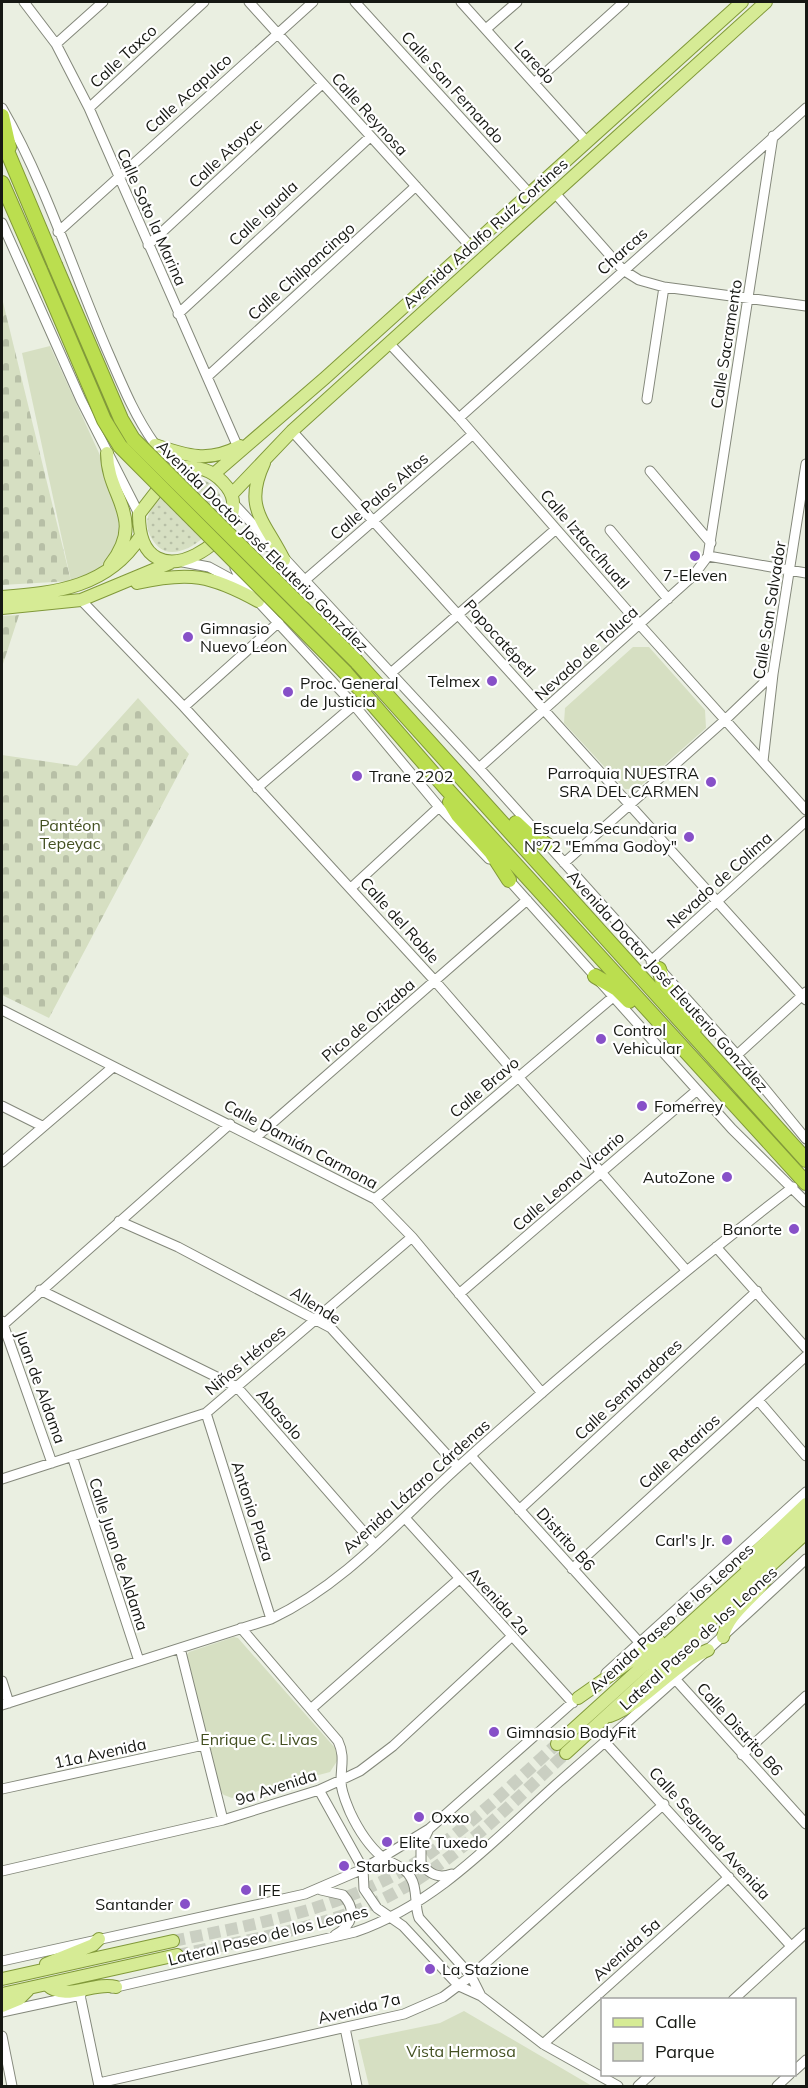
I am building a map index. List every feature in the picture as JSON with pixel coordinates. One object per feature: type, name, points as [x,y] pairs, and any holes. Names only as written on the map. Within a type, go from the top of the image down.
[{"type":"highway","points":[[2,117],[8,135],[8,152]]},
{"type":"highway","name":"Avenida Doctor José Eleuterio González","points":[[2,139],[117,411],[133,439],[357,662],[807,1160]]},
{"type":"highway","name":"Avenida Doctor José Eleuterio González","points":[[2,183],[104,420],[120,446],[345,672],[444,786],[702,1069],[800,1185]]},
{"type":"highway","points":[[463,777],[477,781],[528,835],[546,844]]},
{"type":"highway","points":[[444,786],[458,815],[491,852],[509,880]]},
{"type":"highway","points":[[655,965],[663,983],[696,1025],[703,1045]]},
{"type":"highway","points":[[595,976],[617,989],[678,1054],[702,1069]]},
{"type":"main road","name":"Avenida Adolfo Ruíz Cortines","points":[[239,450],[259,436],[742,2]]},
{"type":"main road","name":"Avenida Adolfo Ruíz Cortines","points":[[234,500],[269,453],[292,431],[766,2]]},
{"type":"main road","points":[[154,442],[199,458],[239,450]]},
{"type":"main road","points":[[215,473],[239,450]]},
{"type":"main road","points":[[101,576],[120,548],[125,525],[124,510],[108,466],[107,453]]},
{"type":"main road","points":[[269,453],[254,488],[254,500],[257,511],[284,560]]},
{"type":"main road","points":[[2,608],[81,600],[170,563],[183,562],[207,547],[226,527],[234,500],[215,473],[187,467],[163,483],[139,514],[140,537],[152,554],[170,563]]},
{"type":"main road","points":[[2,597],[60,591],[101,576],[120,562],[140,537]]},
{"type":"main road","points":[[115,587],[188,575],[226,585],[258,601]]},
{"type":"main road","points":[[575,1700],[701,1612],[742,1566],[807,1504]]},
{"type":"main road","name":"Avenida Paseo de los Leones","points":[[557,1744],[807,1518]]},
{"type":"main road","name":"Avenida Paseo de los Leones","points":[[566,1753],[807,1533]]},
{"type":"main road","points":[[723,1637],[727,1624],[762,1585],[774,1562]]},
{"type":"main road","points":[[604,1719],[636,1704],[686,1661],[708,1650]]},
{"type":"main road","points":[[37,1971],[99,1940]]},
{"type":"main road","points":[[2,1979],[173,1941]]},
{"type":"main road","points":[[2,1994],[177,1955]]},
{"type":"main road","points":[[47,1985],[56,1991],[63,1992],[106,1986],[116,1987]]},
{"type":"main road","points":[[2,2006],[19,1999],[29,1989]]},
{"type":"street","name":"Calle Soto la Marina","points":[[24,2],[56,44],[89,108],[239,450]]},
{"type":"street","points":[[56,44],[102,2]]},
{"type":"street","name":"Calle Taxco","points":[[89,108],[204,2]]},
{"type":"street","name":"Calle Reynosa","points":[[249,2],[471,247]]},
{"type":"street","name":"Calle Acapulco","points":[[58,232],[313,2]]},
{"type":"street","name":"Calle San Fernando","points":[[355,2],[529,193]]},
{"type":"street","name":"Laredo","points":[[461,2],[587,142]]},
{"type":"street","points":[[486,29],[517,2]]},
{"type":"street","points":[[534,83],[624,2]]},
{"type":"street","name":"Calle Atoyac","points":[[148,245],[322,84]]},
{"type":"street","points":[[2,108],[28,159],[127,395],[154,442],[168,457],[187,467]]},
{"type":"street","name":"Charcas","points":[[459,418],[807,108]]},
{"type":"street","name":"Calle Sacramento","points":[[708,556],[773,136]]},
{"type":"street","name":"Calle Iguala","points":[[178,314],[370,137]]},
{"type":"street","name":"Calle Chilpancingo","points":[[207,378],[416,186]]},
{"type":"street","points":[[554,192],[623,270],[639,280],[664,287],[807,306]]},
{"type":"street","points":[[2,223],[81,400],[139,514]]},
{"type":"street","points":[[646,399],[664,287]]},
{"type":"street","name":"Calle Iztaccíhuatl","points":[[388,343],[459,418],[640,625],[807,810]]},
{"type":"street","name":"Popocatépetl","points":[[292,431],[805,996]]},
{"type":"street","name":"Calle Palos Altos","points":[[304,581],[473,434]]},
{"type":"street","points":[[115,466],[126,466],[137,460],[154,442]]},
{"type":"street","name":"Calle San Salvador","points":[[763,761],[773,674],[807,464]]},
{"type":"street","points":[[650,471],[711,543]]},
{"type":"street","points":[[234,500],[271,547],[479,768],[737,1055],[806,1138]]},
{"type":"street","points":[[391,673],[556,529]]},
{"type":"street","points":[[610,530],[669,599]]},
{"type":"street","points":[[271,547],[252,545],[239,554],[235,568],[244,586],[354,705],[439,807],[509,880],[696,1091],[732,1129],[800,1185],[807,1202]]},
{"type":"street","points":[[708,556],[807,573]]},
{"type":"street","name":"Nevado de Toluca","points":[[479,768],[669,599],[693,576],[708,556]]},
{"type":"street","points":[[183,562],[209,567],[244,586]]},
{"type":"street","name":"Calle del Roble","points":[[81,600],[184,707],[435,981],[686,1270]]},
{"type":"street","points":[[184,707],[279,622]]},
{"type":"street","points":[[564,863],[725,720],[773,674]]},
{"type":"street","points":[[257,788],[354,705]]},
{"type":"street","points":[[351,888],[439,807]]},
{"type":"street","name":"Nevado de Colima","points":[[655,965],[717,901],[807,821]]},
{"type":"street","name":"Pico de Orizaba","points":[[255,1138],[527,900]]},
{"type":"street","points":[[737,1055],[805,996]]},
{"type":"street","name":"Calle Bravo","points":[[375,1199],[613,997]]},
{"type":"street","name":"Calle Damián Carmona","points":[[2,1010],[375,1199],[412,1237],[542,1393]]},
{"type":"street","points":[[2,1162],[113,1066]]},
{"type":"street","name":"Calle Leona Vicario","points":[[459,1294],[696,1091]]},
{"type":"street","points":[[2,1106],[42,1126]]},
{"type":"street","points":[[2,1323],[230,1124]]},
{"type":"street","name":"Avenida Lázaro Cárdenas","points":[[5,1704],[271,1618],[306,1602],[375,1545],[458,1467],[686,1270],[800,1185]]},
{"type":"street","name":"Allende","points":[[119,1221],[178,1247],[316,1318],[342,1340],[458,1467]]},
{"type":"street","name":"Niños Héroes","points":[[2,1479],[206,1413],[412,1237]]},
{"type":"street","points":[[716,1247],[807,1348]]},
{"type":"street","name":"Abasolo","points":[[40,1290],[237,1387],[375,1545]]},
{"type":"street","name":"Calle Sembradores","points":[[519,1510],[757,1292]]},
{"type":"street","name":"Juan de Aldama","points":[[2,1323],[52,1463]]},
{"type":"street","name":"Calle Rotarios","points":[[573,1569],[807,1356]]},
{"type":"street","points":[[758,1400],[807,1456]]},
{"type":"street","name":"Antonio Plaza","points":[[206,1413],[271,1618]]},
{"type":"street","name":"Calle Juan de Aldama","points":[[72,1456],[139,1661]]},
{"type":"street","name":"Distrito B6","points":[[471,1456],[639,1642]]},
{"type":"street","name":"Lateral Paseo de los Leones","points":[[2,1961],[316,1890],[383,1858],[429,1829],[807,1492]]},
{"type":"street","name":"Avenida 2a","points":[[405,1518],[511,1637],[575,1700]]},
{"type":"street","name":"Lateral Paseo de los Leones","points":[[2,2012],[328,1939],[393,1917],[414,1906],[463,1868],[676,1680],[807,1559]]},
{"type":"street","points":[[312,1708],[459,1579]]},
{"type":"street","points":[[241,1628],[338,1741],[343,1751],[344,1762],[341,1780],[351,1814],[369,1843],[383,1858],[405,1870],[411,1877],[414,1906],[427,1928],[471,1976],[481,1996]]},
{"type":"street","name":"9a Avenida","points":[[2,1871],[223,1820],[319,1790],[341,1780],[360,1771],[393,1746],[511,1637]]},
{"type":"street","points":[[180,1648],[223,1820]]},
{"type":"street","name":"Calle Distrito B6","points":[[676,1680],[742,1755],[805,1819]]},
{"type":"street","points":[[2,1681],[5,1704]]},
{"type":"street","points":[[742,1755],[807,1696]]},
{"type":"street","name":"Calle Segunda Avenida","points":[[605,1742],[664,1804],[791,1946]]},
{"type":"street","name":"11a Avenida","points":[[2,1789],[204,1745]]},
{"type":"street","points":[[319,1790],[363,1869],[364,1889],[377,1908],[393,1917],[459,1986],[481,1996],[543,2044],[617,2086]]},
{"type":"street","name":"Avenida 7a","points":[[99,2085],[404,2014],[443,1997],[471,1976],[664,1804]]},
{"type":"street","points":[[429,1829],[420,1854],[425,1869],[433,1875],[444,1877],[463,1868]]},
{"type":"street","name":"Avenida 5a","points":[[543,2044],[729,1877]]},
{"type":"street","points":[[316,1890],[335,1891],[342,1895],[352,1908],[353,1916],[349,1924],[328,1939]]},
{"type":"street","points":[[735,1998],[807,1933]]},
{"type":"street","points":[[80,1995],[99,2085]]},
{"type":"street","points":[[345,2028],[357,2086]]},
{"type":"street","points":[[2,2036],[12,2086]]},
{"type":"green space","points":[[2,298],[71,581],[2,585]]},
{"type":"green space","points":[[50,346],[125,510],[119,538],[111,556],[102,567],[71,581],[22,353]]},
{"type":"green space","points":[[190,476],[210,483],[220,495],[221,508],[216,522],[205,536],[192,546],[178,551],[165,551],[155,543],[148,529],[150,510],[163,493]]},
{"type":"green space","points":[[19,615],[2,667],[2,616]]},
{"type":"green space","points":[[633,647],[649,647],[705,710],[706,728],[637,789],[625,789],[564,723],[565,708]]},
{"type":"green space","name":"Pantéon Tepeyac","points":[[138,698],[189,754],[49,1018],[2,995],[2,755],[77,766]]},
{"type":"green space","name":"Enrique C. Livas","points":[[234,1637],[238,1638],[336,1749],[339,1758],[330,1772],[232,1798],[224,1795],[218,1789],[186,1656],[189,1652]]},
{"type":"green space","name":"Vista Hermosa","points":[[464,2011],[592,2086],[369,2086],[358,2040],[440,2023]]},
{"type":"tunnel","points":[[173,1941],[306,1910],[339,1900],[401,1872],[463,1828],[557,1744]]},
{"type":"tunnel","points":[[177,1955],[318,1923],[363,1908],[392,1894],[446,1860],[471,1840],[566,1753]]},
{"type":"place","name":"7-Eleven","points":[[695,556]]},
{"type":"place","name":"Gimnasio Nuevo Leon","points":[[188,637]]},
{"type":"place","name":"Telmex","points":[[492,681]]},
{"type":"place","name":"Proc. General de Justicia","points":[[288,692]]},
{"type":"place","name":"Trane 2202","points":[[357,776]]},
{"type":"place","name":"Parroquia NUESTRA SRA DEL CARMEN","points":[[711,782]]},
{"type":"place","name":"Escuela Secundaria N°72 \"Emma Godoy\"","points":[[689,837]]},
{"type":"place","name":"Control Vehicular","points":[[601,1039]]},
{"type":"place","name":"Fomerrey","points":[[642,1106]]},
{"type":"place","name":"AutoZone","points":[[727,1177]]},
{"type":"place","name":"Banorte","points":[[794,1229]]},
{"type":"place","name":"Carl's Jr.","points":[[727,1540]]},
{"type":"place","name":"Gimnasio BodyFit","points":[[494,1732]]},
{"type":"place","name":"Oxxo","points":[[419,1817]]},
{"type":"place","name":"Elite Tuxedo","points":[[387,1842]]},
{"type":"place","name":"Starbucks","points":[[344,1866]]},
{"type":"place","name":"IFE","points":[[246,1890]]},
{"type":"place","name":"Santander","points":[[185,1904]]},
{"type":"place","name":"La Stazione","points":[[430,1969]]}]
